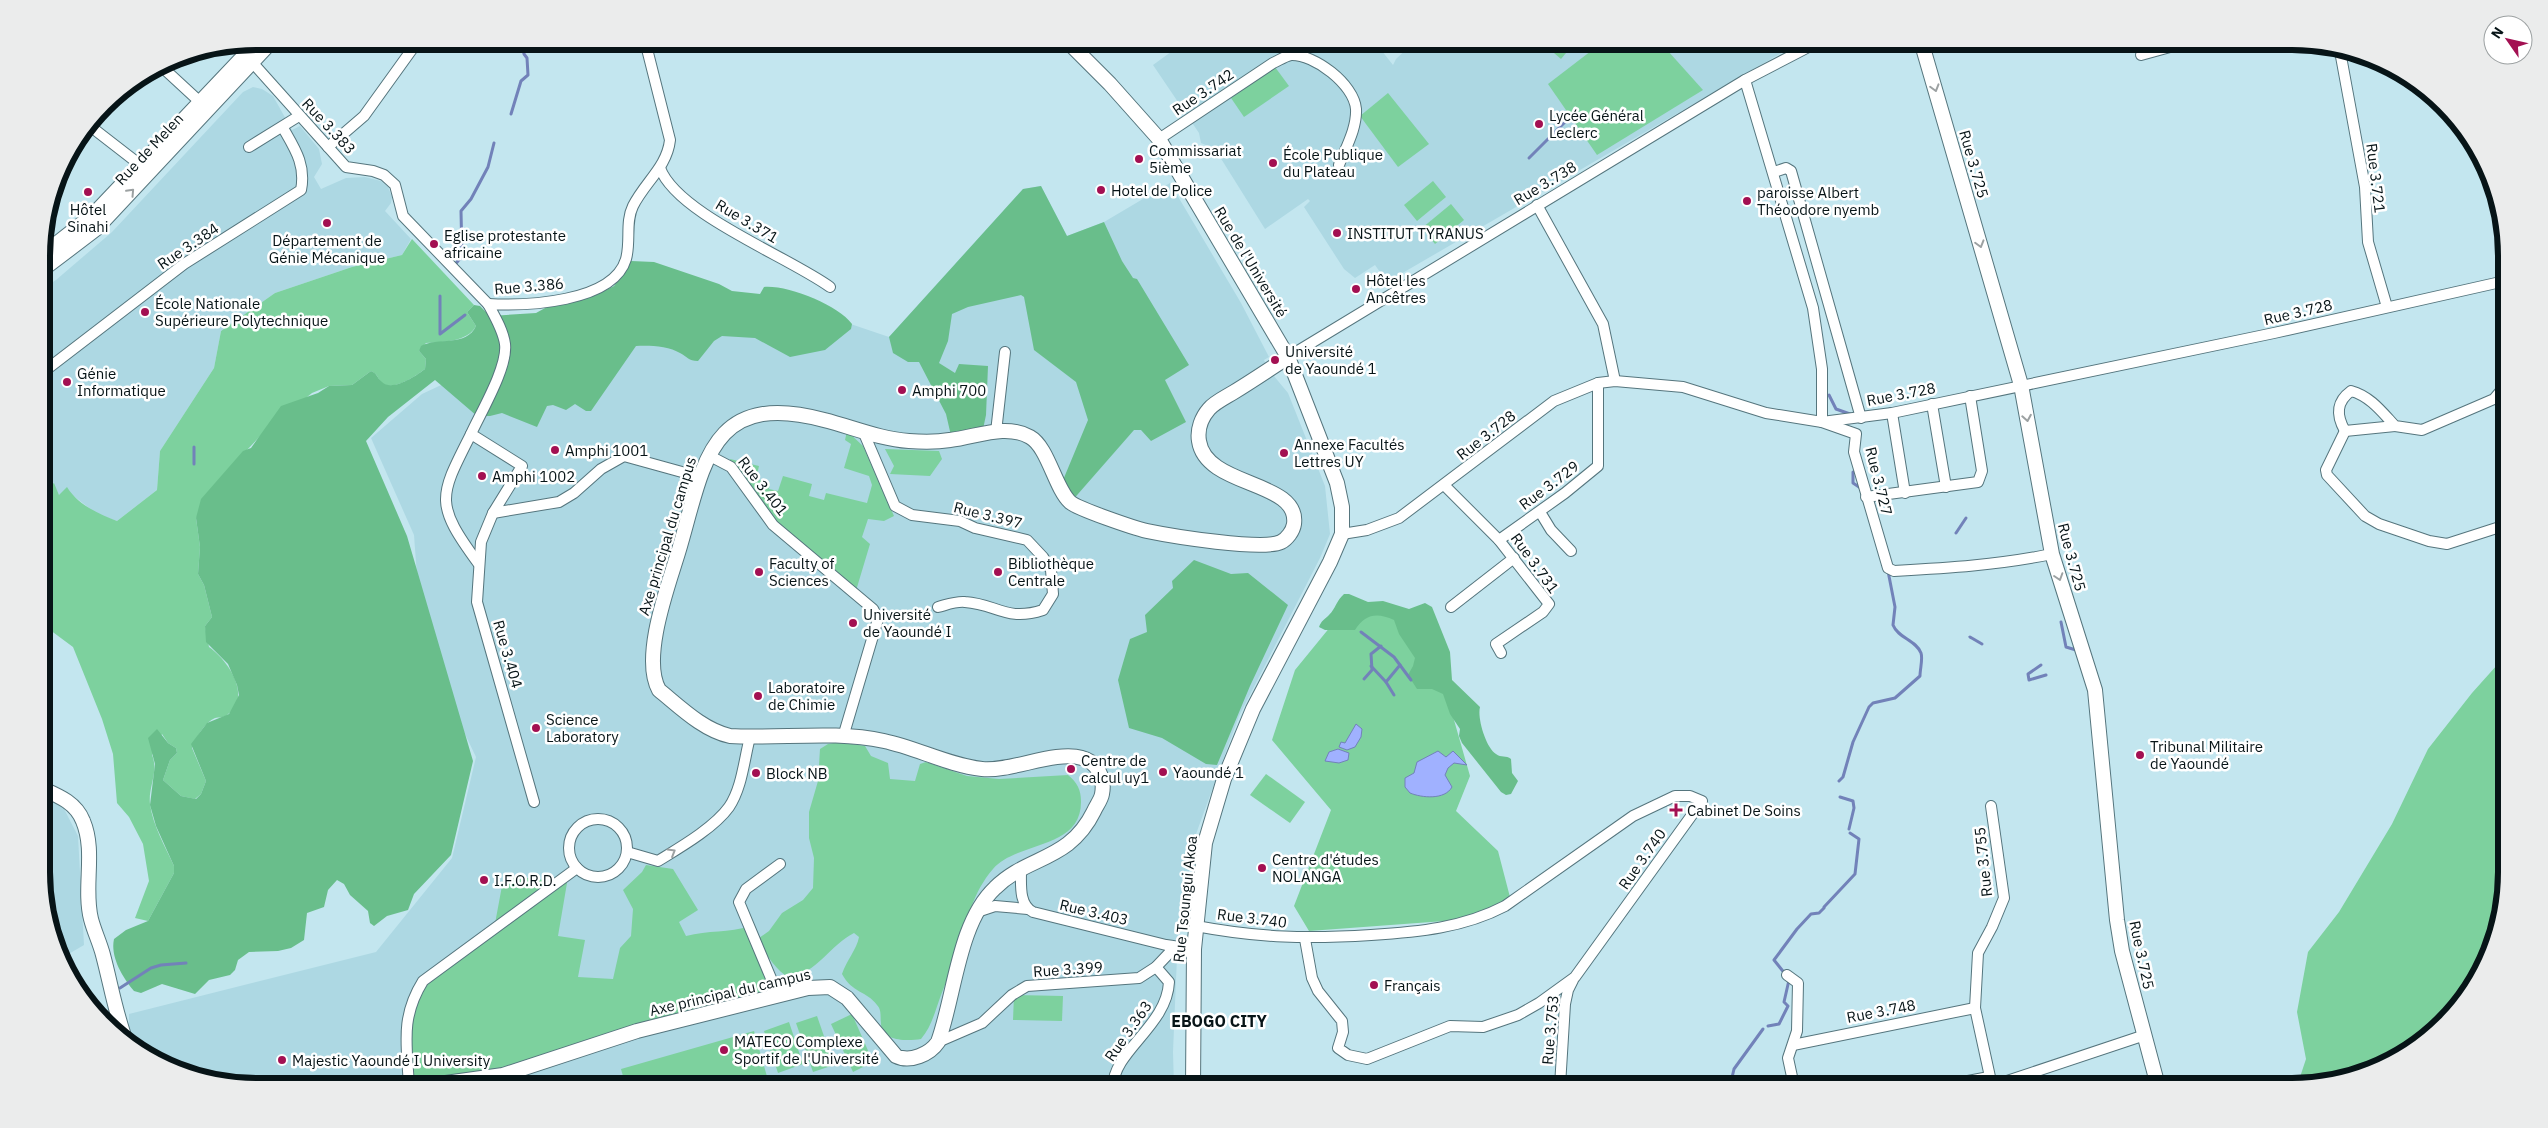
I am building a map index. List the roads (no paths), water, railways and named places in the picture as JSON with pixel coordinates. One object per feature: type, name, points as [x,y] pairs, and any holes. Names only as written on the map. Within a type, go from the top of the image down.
[{"type":"street","name":"Rue de Melen","points":[[50,249],[93,215],[139,164],[249,50]]},
{"type":"street","name":"Rue de Melen","points":[[50,264],[96,228],[263,50]]},
{"type":"street","points":[[328,147],[364,116],[412,50]]},
{"type":"street","name":"Rue 3.386","points":[[478,563],[454,530],[447,513],[445,489],[499,376],[505,345],[498,324],[488,304],[540,303],[582,296],[612,278],[626,261],[630,216],[634,205],[669,152],[670,140],[646,50]]},
{"type":"street","name":"Rue de l'Université","points":[[1076,50],[1110,84],[1159,139],[1288,357],[1337,483],[1342,507],[1342,534]]},
{"type":"street","name":"Rue 3.738","points":[[1288,357],[1745,80],[1803,50]]},
{"type":"street","name":"Rue 3.725","points":[[1924,50],[2022,386],[2052,554],[2095,690],[2117,920],[2122,950],[2156,1078]]},
{"type":"street","points":[[2141,55],[2159,50]]},
{"type":"street","name":"Rue 3.742","points":[[1159,139],[1289,55],[1305,57],[1322,66],[1343,83],[1356,106],[1353,132],[1339,165]]},
{"type":"street","name":"Rue 3.721","points":[[2341,56],[2365,187],[2368,242],[2387,308]]},
{"type":"street","name":"Rue 3.383","points":[[252,62],[346,167],[373,171],[384,175],[395,185],[404,216],[488,304]]},
{"type":"street","points":[[166,71],[200,102]]},
{"type":"street","points":[[1745,80],[1774,172],[1819,338],[1822,368],[1822,422]]},
{"type":"street","points":[[250,147],[299,116]]},
{"type":"street","name":"Rue 3.384","points":[[50,367],[184,264],[301,190],[304,175],[298,154],[282,128]]},
{"type":"street","points":[[93,129],[139,164]]},
{"type":"street","name":"Rue 3.371","points":[[660,168],[664,181],[699,210],[830,287]]},
{"type":"street","points":[[1774,172],[1786,168],[1792,171],[1861,418]]},
{"type":"street","points":[[1537,205],[1603,324],[1615,381]]},
{"type":"street","name":"Rue 3.728","points":[[1342,534],[1367,530],[1399,518],[1445,486],[1554,401],[1598,383],[1615,381],[1683,387],[1766,413],[1822,422],[1861,418],[2022,386],[2498,283]]},
{"type":"street","points":[[996,432],[1005,352]]},
{"type":"street","name":"Axe principal du campus","points":[[509,1078],[637,1031],[808,988],[830,987],[857,1007],[896,1056],[914,1058],[927,1053],[933,1050],[938,1042],[965,944],[977,912],[996,886],[1065,847],[1089,822],[1102,794],[1102,780],[1097,766],[1084,758],[1072,757],[983,769],[884,741],[808,735],[750,737],[721,734],[699,721],[659,690],[655,683],[654,653],[659,616],[708,455],[732,426],[748,416],[762,412],[787,412],[909,441],[952,440],[969,435],[1014,430],[1034,439],[1070,502],[1118,522],[1147,531],[1252,545],[1272,545],[1283,541],[1290,534],[1294,524],[1293,514],[1288,505],[1279,496],[1218,470],[1208,462],[1200,446],[1199,427],[1211,407],[1288,357]]},
{"type":"street","name":"Rue 3.729","points":[[1499,540],[1540,512],[1598,466],[1598,383]]},
{"type":"street","points":[[2395,426],[2379,408],[2362,394],[2351,391],[2342,397],[2338,408],[2339,420],[2344,431],[2326,470],[2326,475],[2365,516],[2396,530],[2430,541],[2447,544],[2498,528]]},
{"type":"street","points":[[2344,431],[2363,431],[2395,426],[2422,430],[2494,399],[2498,394]]},
{"type":"street","points":[[1866,497],[1975,484],[1980,478],[1982,471],[1970,396]]},
{"type":"street","points":[[1932,404],[1946,487]]},
{"type":"street","points":[[1892,412],[1905,493]]},
{"type":"street","name":"Rue 3.727","points":[[1822,422],[1856,434],[1854,452],[1886,565],[1891,571],[1962,568],[2016,562],[2052,554]]},
{"type":"street","name":"Rue 3.397","points":[[864,431],[894,506],[912,515],[960,521],[975,528],[1027,540],[1043,556],[1051,570],[1053,594],[1043,610],[1027,616],[1007,614],[966,602],[938,607]]},
{"type":"street","points":[[471,434],[522,466],[493,513]]},
{"type":"street","name":"Rue 3.401","points":[[708,455],[731,467],[773,525],[873,609],[878,619],[843,737]]},
{"type":"street","points":[[493,513],[559,502],[574,493],[601,469],[624,456],[700,477]]},
{"type":"street","name":"Rue 3.731","points":[[1445,486],[1499,540],[1548,604],[1543,612],[1496,644],[1501,653]]},
{"type":"street","points":[[1540,512],[1550,530],[1571,552]]},
{"type":"street","name":"Rue 3.404","points":[[493,513],[481,542],[478,563],[477,602],[534,802]]},
{"type":"street","name":"Rue Tsoungui Akoa","points":[[1192,1078],[1194,949],[1206,843],[1224,779],[1253,709],[1330,562],[1342,534]]},
{"type":"street","points":[[1451,607],[1514,558]]},
{"type":"street","points":[[627,852],[658,860],[686,843],[728,808],[737,791],[750,737]]},
{"type":"street","points":[[50,792],[63,798],[75,808],[83,820],[89,842],[87,887],[91,919],[100,944],[122,1028]]},
{"type":"street","name":"Rue 3.740","points":[[1196,926],[1259,937],[1305,939],[1399,933],[1460,925],[1482,918],[1538,884],[1633,816],[1675,796],[1690,796],[1702,801],[1575,977],[1530,1009],[1502,1021],[1482,1027],[1450,1026],[1367,1058],[1343,1053],[1338,1048],[1343,1032],[1342,1021],[1318,991],[1312,978],[1305,939]]},
{"type":"street","name":"Rue 3.755","points":[[1990,1078],[1975,1008],[1978,952],[1992,927],[2004,898],[1992,806]]},
{"type":"street","points":[[589,820],[606,820],[620,828],[624,835],[627,852],[620,866],[607,875],[591,876],[577,868],[570,853],[571,836],[589,820]]},
{"type":"street","points":[[778,994],[739,902],[746,889],[780,864]]},
{"type":"street","points":[[409,1078],[407,1015],[412,998],[423,981],[577,868]]},
{"type":"street","points":[[1021,871],[1022,895],[1028,910]]},
{"type":"street","name":"Rue 3.403","points":[[977,912],[995,906],[1028,910],[1176,947],[1194,949]]},
{"type":"street","name":"Rue 3.399","points":[[938,1042],[982,1023],[1012,995],[1027,986],[1140,978],[1156,967],[1176,947]]},
{"type":"street","name":"Rue 3.363","points":[[1114,1078],[1125,1057],[1154,1021],[1166,1002],[1168,982],[1156,967]]},
{"type":"street","points":[[1787,975],[1798,983],[1797,1031],[1788,1058],[1792,1078]]},
{"type":"street","name":"Rue 3.753","points":[[1560,1078],[1565,1004],[1568,990],[1575,977]]},
{"type":"street","name":"Rue 3.748","points":[[1793,1044],[1975,1008]]},
{"type":"street","points":[[2007,1078],[2145,1035]]},
{"type":"water","points":[[1356,724],[1362,729],[1361,737],[1355,747],[1347,750],[1339,747],[1341,742],[1345,743]]},
{"type":"water","points":[[1338,749],[1349,753],[1348,760],[1339,763],[1325,761],[1329,752]]},
{"type":"water","points":[[1438,751],[1446,757],[1453,751],[1467,765],[1454,763],[1448,768],[1445,775],[1452,787],[1444,794],[1427,797],[1410,793],[1405,787],[1405,778],[1414,773],[1417,762]]},
{"type":"waterway","points":[[511,114],[521,81],[528,75],[527,58],[523,50]]},
{"type":"waterway","points":[[1529,158],[1569,118]]},
{"type":"waterway","points":[[453,267],[462,256],[461,211],[471,199],[488,167],[494,143]]},
{"type":"waterway","points":[[440,296],[440,334],[465,315]]},
{"type":"waterway","points":[[1829,395],[1836,409],[1850,414]]},
{"type":"waterway","points":[[194,447],[194,464]]},
{"type":"waterway","points":[[1853,472],[1853,483],[1862,489]]},
{"type":"waterway","points":[[1956,533],[1966,518]]},
{"type":"waterway","points":[[1839,781],[1843,777],[1853,742],[1869,707],[1873,703],[1895,698],[1920,676],[1922,661],[1919,649],[1899,633],[1893,625],[1895,607],[1888,571]]},
{"type":"waterway","points":[[2061,622],[2066,647],[2076,650]]},
{"type":"waterway","points":[[1361,632],[1394,657],[1411,680]]},
{"type":"waterway","points":[[1970,637],[1982,644]]},
{"type":"waterway","points":[[1364,679],[1372,670],[1371,654],[1381,646]]},
{"type":"waterway","points":[[1386,682],[1400,665]]},
{"type":"waterway","points":[[2041,665],[2028,674],[2029,680],[2046,675]]},
{"type":"waterway","points":[[1371,666],[1386,682],[1394,695]]},
{"type":"waterway","points":[[1840,797],[1853,801],[1854,808],[1849,829]]},
{"type":"waterway","points":[[1824,907],[1855,874],[1859,839],[1850,833]]},
{"type":"waterway","points":[[1786,975],[1774,960],[1797,929],[1811,914],[1819,913],[1824,908]]},
{"type":"waterway","points":[[120,988],[151,968],[161,965],[186,963]]},
{"type":"waterway","points":[[1768,1026],[1779,1024],[1788,1006],[1784,1002],[1789,980]]},
{"type":"waterway","points":[[1732,1078],[1734,1069],[1763,1029]]},
{"type":"place","name":"Lycée Général Leclerc","points":[[1539,124]]},
{"type":"place","name":"Commissariat 5ième","points":[[1139,159]]},
{"type":"place","name":"École Publique du Plateau","points":[[1273,163]]},
{"type":"place","name":"Hotel de Police","points":[[1101,190]]},
{"type":"place","name":"Hôtel Sinahi","points":[[88,192]]},
{"type":"place","name":"paroisse Albert Théoodore nyemb","points":[[1747,201]]},
{"type":"place","name":"Département de Génie Mécanique","points":[[327,223]]},
{"type":"place","name":"INSTITUT TYRANUS","points":[[1337,233]]},
{"type":"place","name":"Eglise protestante africaine","points":[[434,244]]},
{"type":"place","name":"Hôtel les Ancêtres","points":[[1356,289]]},
{"type":"place","name":"École Nationale Supérieure Polytechnique","points":[[145,312]]},
{"type":"place","name":"Université de Yaoundé 1","points":[[1275,360]]},
{"type":"place","name":"Génie Informatique","points":[[67,382]]},
{"type":"place","name":"Amphi 700","points":[[902,390]]},
{"type":"place","name":"Amphi 1001","points":[[555,450]]},
{"type":"place","name":"Annexe Facultés Lettres UY","points":[[1284,453]]},
{"type":"place","name":"Amphi 1002","points":[[482,476]]},
{"type":"place","name":"Faculty of Sciences","points":[[759,572]]},
{"type":"place","name":"Bibliothèque Centrale","points":[[998,572]]},
{"type":"place","name":"Université de Yaoundé I","points":[[853,623]]},
{"type":"place","name":"Laboratoire de Chimie","points":[[758,696]]},
{"type":"place","name":"Science Laboratory","points":[[536,728]]},
{"type":"place","name":"Tribunal Militaire de Yaoundé","points":[[2140,755]]},
{"type":"place","name":"Centre de calcul uy1","points":[[1071,769]]},
{"type":"place","name":"Yaoundé 1","points":[[1163,772]]},
{"type":"place","name":"Block NB","points":[[756,773]]},
{"type":"place","name":"Cabinet De Soins","points":[[1676,810]]},
{"type":"place","name":"Centre d'études NOLANGA","points":[[1262,868]]},
{"type":"place","name":"I.F.O.R.D.","points":[[484,880]]},
{"type":"place","name":"Français","points":[[1374,985]]},
{"type":"place","name":"MATECO Complexe Sportif de l'Université","points":[[724,1050]]},
{"type":"place","name":"Majestic Yaoundé I University","points":[[282,1060]]},
{"type":"district","name":"EBOGO CITY","points":[[1219,1021]]}]
